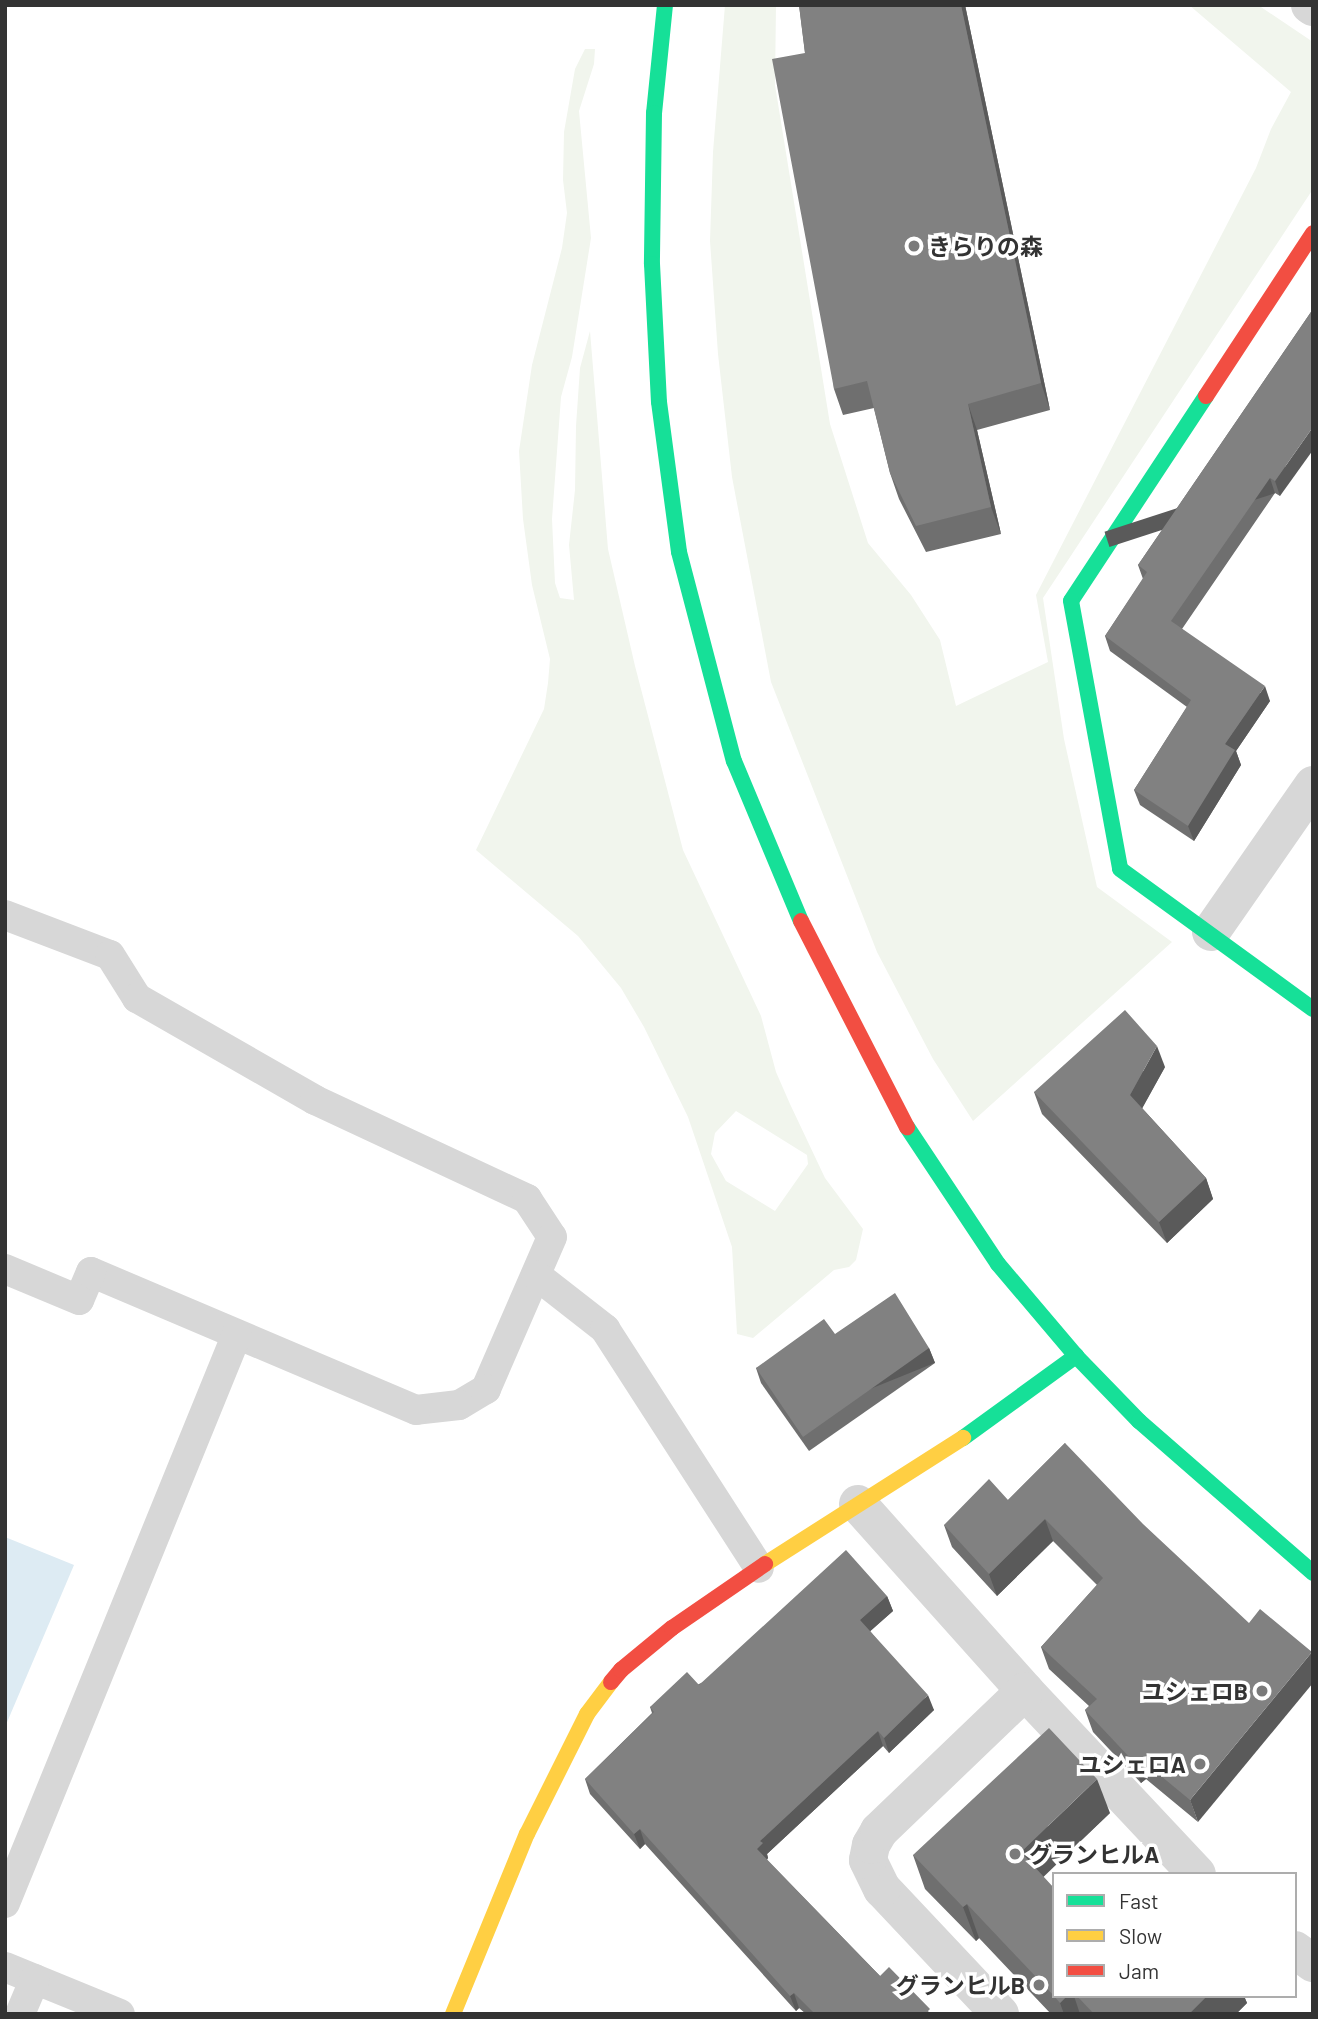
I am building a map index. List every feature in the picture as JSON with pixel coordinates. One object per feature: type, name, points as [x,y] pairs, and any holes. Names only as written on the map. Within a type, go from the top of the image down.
[{"type":"street","points":[[665,5],[654,113],[652,264],[659,402],[679,552],[734,761],[796,911],[914,1140],[991,1254],[1076,1356],[1139,1420],[1313,1573]]},
{"type":"street","points":[[1313,233],[1071,601],[1120,869],[1212,932],[1313,1009]]},
{"type":"street","points":[[1212,932],[1313,785]]},
{"type":"street","points":[[453,2014],[527,1834],[587,1714],[621,1670],[672,1628],[758,1568],[1025,1396],[1076,1356]]},
{"type":"street","points":[[858,1504],[1025,1690],[1196,1872]]},
{"type":"street","points":[[1000,2014],[881,1889],[868,1860],[871,1845],[879,1831],[1025,1690]]},
{"type":"street","points":[[1297,1952],[1313,1964]]},
{"type":"lane","points":[[5,915],[110,955],[137,998],[316,1100],[527,1199],[552,1237],[486,1389],[458,1405],[416,1410],[91,1272],[79,1300],[5,1269]]},
{"type":"lane","points":[[536,1275],[605,1329],[758,1568]]},
{"type":"lane","points":[[5,1903],[237,1334]]},
{"type":"lane","points":[[5,1967],[120,2014]]},
{"type":"lane","points":[[20,2014],[35,1979]]},
{"type":"shaded area","points":[[725,5],[776,5],[775,85],[830,424],[868,543],[911,595],[940,640],[956,706],[1048,662],[1036,595],[1256,168],[1271,129],[1291,92],[1189,5],[1258,5],[1313,42],[1313,189],[1043,598],[1064,739],[1097,887],[1172,942],[973,1121],[933,1059],[877,952],[771,682],[732,477],[718,354],[710,241],[713,152]]},
{"type":"shaded area","points":[[585,49],[595,49],[594,64],[579,111],[591,238],[572,357],[561,397],[552,519],[555,583],[560,598],[574,600],[569,545],[575,490],[576,426],[580,368],[590,331],[608,549],[683,850],[761,1016],[776,1072],[825,1178],[863,1229],[856,1260],[849,1267],[834,1270],[753,1338],[737,1334],[732,1247],[688,1117],[644,1027],[621,988],[578,936],[476,850],[544,709],[548,683],[550,659],[532,585],[523,519],[519,451],[532,365],[562,248],[567,213],[563,180],[564,132],[575,69]],"holes":[[[736,1111],[807,1155],[808,1164],[775,1211],[726,1181],[711,1154],[715,1133]]]},
{"type":"shaded area","points":[[5,1537],[74,1565],[5,1727]]},
{"type":"building","name":"きらりの森","points":[[799,5],[961,5],[1041,383],[968,404],[991,507],[916,526],[890,473],[867,381],[834,389],[772,59],[805,53]]},
{"type":"building","points":[[1313,309],[1313,427],[1275,481],[1270,478],[1171,621],[1265,686],[1225,744],[1235,750],[1188,826],[1134,790],[1191,700],[1105,636],[1147,572],[1138,565]]},
{"type":"building","points":[[1125,1010],[1157,1046],[1130,1095],[1206,1178],[1159,1222],[1034,1092]]},
{"type":"building","points":[[895,1293],[929,1348],[803,1437],[756,1368],[824,1319],[835,1334]]},
{"type":"building","points":[[1065,1443],[1143,1524],[1249,1623],[1260,1609],[1312,1652],[1190,1800],[1138,1757],[1133,1761],[1085,1710],[1097,1699],[1041,1647],[1103,1578],[1045,1519],[989,1574],[944,1525],[989,1479],[1008,1500]]},
{"type":"building","points":[[846,1550],[887,1596],[860,1620],[928,1695],[884,1738],[878,1731],[760,1841],[763,1843],[757,1849],[880,1976],[889,1967],[930,2009],[930,2014],[815,2014],[794,1993],[790,1996],[640,1829],[634,1834],[585,1779],[654,1712],[650,1707],[687,1672],[699,1685]]},
{"type":"building","points":[[1049,1728],[1097,1779],[1021,1852],[1052,1886],[1052,1994],[967,1904],[963,1907],[913,1855]]},
{"type":"building","points":[[1079,1998],[1205,1998],[1189,2014],[1094,2014]]},
{"type":"traffic: fast","points":[[665,5],[654,113],[652,264],[659,402],[679,552],[734,761],[801,921]]},
{"type":"traffic: fast","points":[[1206,396],[1071,601],[1120,869],[1313,1009]]},
{"type":"traffic: fast","points":[[907,1127],[998,1264],[1076,1356],[1139,1421],[1313,1573]]},
{"type":"traffic: fast","points":[[963,1438],[1076,1356]]},
{"type":"traffic: slow","points":[[765,1564],[963,1438]]},
{"type":"traffic: slow","points":[[453,2014],[527,1834],[587,1714],[611,1682]]},
{"type":"traffic: jam","points":[[1206,396],[1313,233]]},
{"type":"traffic: jam","points":[[801,921],[907,1127]]},
{"type":"traffic: jam","points":[[611,1682],[621,1670],[672,1628],[765,1564]]},
{"type":"place","name":"きらりの森","points":[[914,246]]},
{"type":"place","name":"ユシェロB","points":[[1262,1691]]},
{"type":"place","name":"ユシェロA","points":[[1200,1764]]},
{"type":"place","name":"グランヒルA","points":[[1015,1854]]},
{"type":"place","name":"グランヒルB","points":[[1039,1985]]}]
